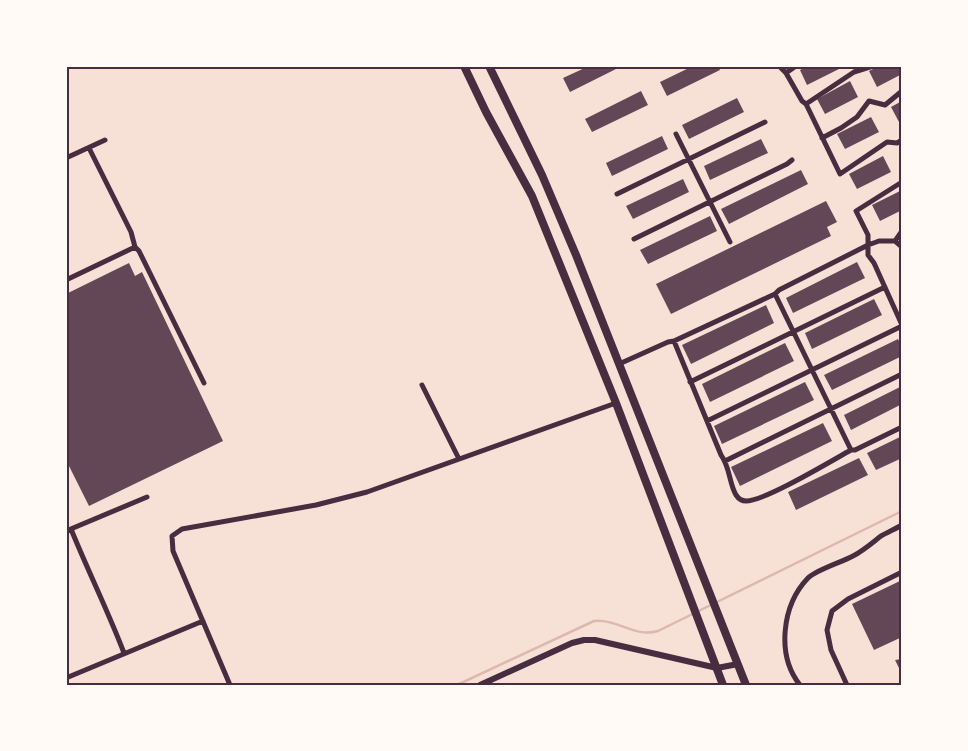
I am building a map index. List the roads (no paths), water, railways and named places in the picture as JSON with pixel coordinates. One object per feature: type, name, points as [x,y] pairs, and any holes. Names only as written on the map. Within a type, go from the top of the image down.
[{"type":"main road","points":[[464,66],[486,112],[532,196],[616,403],[723,685]]},
{"type":"main road","points":[[489,66],[542,175],[576,255],[746,685]]},
{"type":"street","points":[[779,66],[786,73],[802,101],[806,104],[840,174],[887,142],[897,143],[902,140]]},
{"type":"street","points":[[786,73],[796,66]]},
{"type":"street","points":[[806,104],[854,72],[873,66]]},
{"type":"street","points":[[822,138],[857,117],[869,101],[885,105],[902,91]]},
{"type":"street","points":[[617,194],[765,122]]},
{"type":"street","points":[[676,134],[730,242]]},
{"type":"street","points":[[66,158],[105,140]]},
{"type":"street","points":[[89,148],[131,232],[135,247],[139,251],[172,316],[204,383]]},
{"type":"street","points":[[634,239],[792,160]]},
{"type":"street","points":[[707,422],[902,326],[874,263],[868,255],[868,235],[856,211],[902,182]]},
{"type":"street","points":[[895,241],[902,231]]},
{"type":"street","points":[[619,364],[674,341],[774,294],[868,245],[879,241],[895,241],[902,248]]},
{"type":"street","points":[[66,280],[135,247]]},
{"type":"street","points":[[690,382],[885,287]]},
{"type":"street","points":[[774,294],[851,450]]},
{"type":"street","points":[[674,341],[721,456],[725,461],[736,496],[742,500],[748,501],[770,493],[851,450],[856,450],[902,427]]},
{"type":"street","points":[[725,461],[902,374]]},
{"type":"street","points":[[422,385],[459,459]]},
{"type":"street","points":[[230,685],[173,551],[172,536],[182,529],[316,505],[368,492],[616,403]]},
{"type":"street","points":[[124,653],[116,631],[110,622],[109,615],[68,530],[147,498]]},
{"type":"street","points":[[800,685],[787,661],[786,649],[787,617],[791,602],[798,591],[809,576],[855,556],[883,535],[902,525]]},
{"type":"street","points":[[847,685],[831,650],[827,630],[832,611],[848,599],[902,572]]},
{"type":"street","points":[[66,678],[203,621]]},
{"type":"street","points":[[480,685],[572,643],[584,640],[596,640],[717,668],[738,664]]},
{"type":"waterway","points":[[457,685],[594,621],[603,621],[641,632],[658,631],[902,511]]}]
